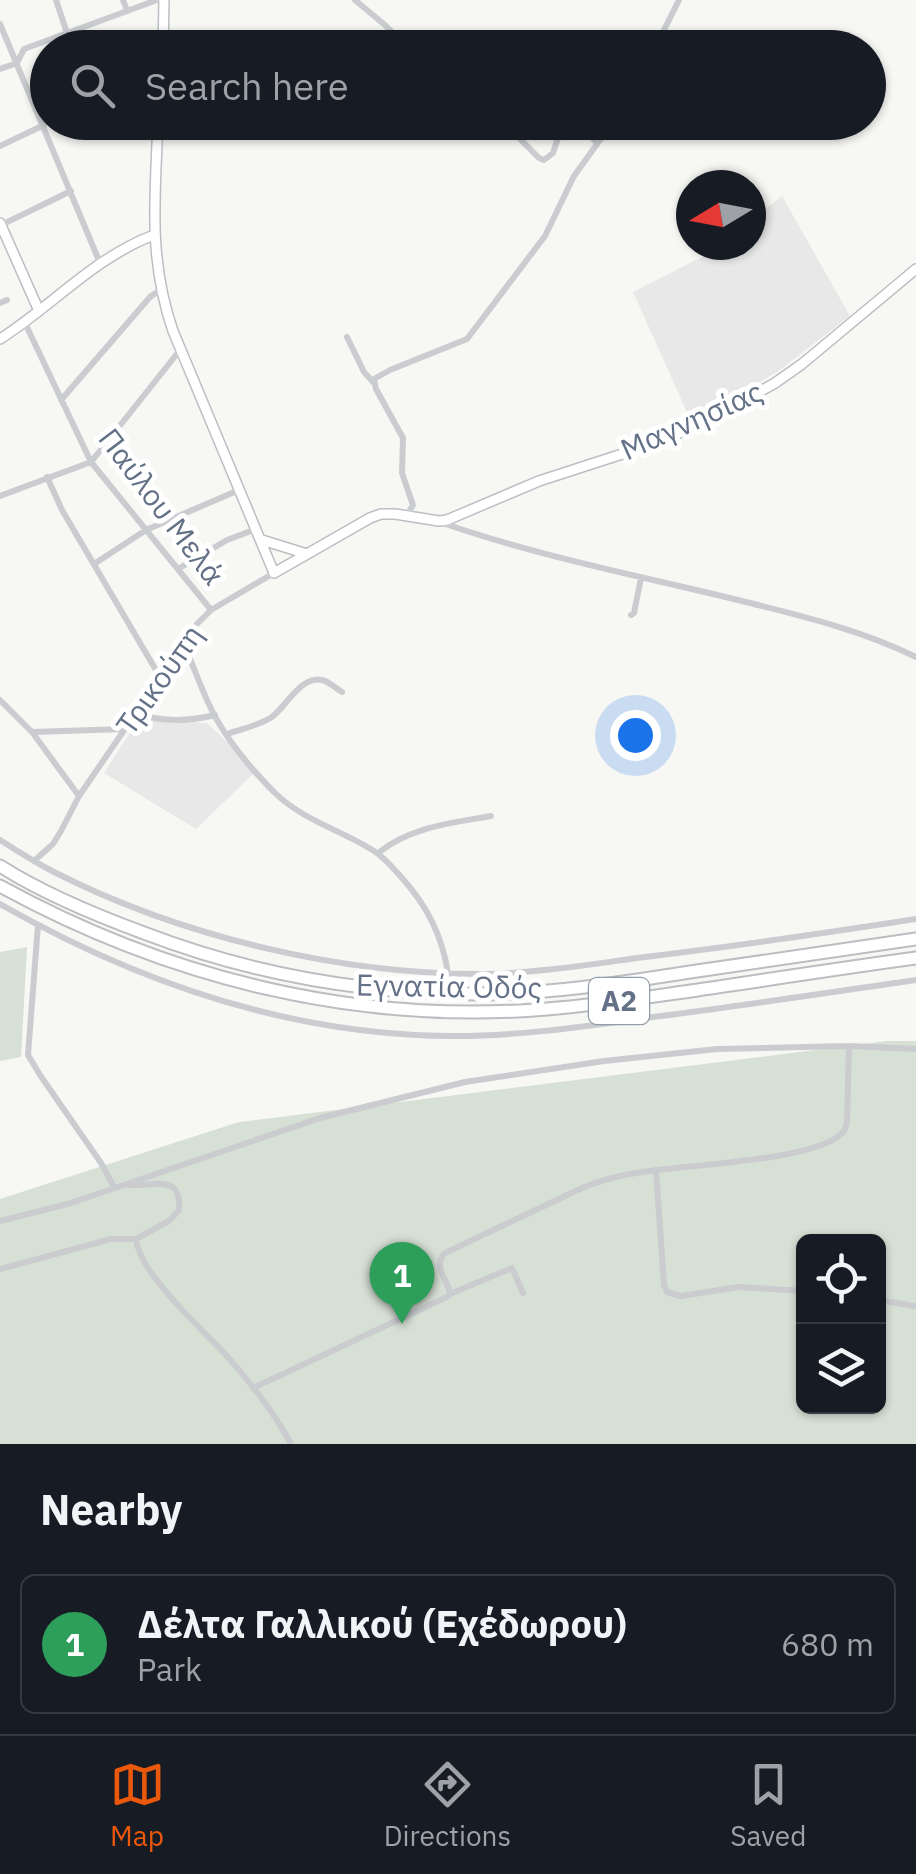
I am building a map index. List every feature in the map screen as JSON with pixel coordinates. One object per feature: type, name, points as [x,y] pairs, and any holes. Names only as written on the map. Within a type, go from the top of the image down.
[{"type":"highway","name":"Εγνατία Οδός","points":[[0,866],[61,899],[174,944],[282,974],[410,992],[494,994],[578,988],[916,938]]},
{"type":"highway","name":"Εγνατία Οδός","points":[[0,886],[69,922],[168,962],[278,992],[404,1010],[546,1010],[916,958]]},
{"type":"street","points":[[56,0],[67,30]]},
{"type":"street","points":[[124,0],[127,10]]},
{"type":"street","points":[[73,30],[160,0],[161,30]]},
{"type":"street","points":[[355,0],[390,30]]},
{"type":"street","points":[[663,30],[679,0]]},
{"type":"street","points":[[0,24],[30,92]]},
{"type":"street","points":[[0,69],[17,62],[24,49],[30,47]]},
{"type":"street","points":[[0,146],[30,132]]},
{"type":"street","points":[[50,140],[100,263]]},
{"type":"street","points":[[157,140],[154,235],[160,290],[274,573]]},
{"type":"street","points":[[522,140],[544,160],[553,153],[557,140]]},
{"type":"street","points":[[594,140],[597,143]]},
{"type":"street","points":[[374,383],[376,377],[390,370],[467,339],[545,236],[565,192],[599,140]]},
{"type":"street","points":[[40,310],[0,225],[70,191]]},
{"type":"street","points":[[0,339],[100,263],[154,235]]},
{"type":"street","name":"Μαγνησίας","points":[[439,521],[708,421],[802,364],[916,269]]},
{"type":"street","points":[[61,400],[160,290]]},
{"type":"street","name":"Παύλου Μελά","points":[[25,323],[92,462],[210,610]]},
{"type":"street","points":[[347,337],[404,443],[402,474],[413,505],[407,515]]},
{"type":"street","points":[[0,496],[92,462],[181,350]]},
{"type":"street","points":[[47,477],[62,510],[160,677]]},
{"type":"street","points":[[94,564],[146,530],[240,489]]},
{"type":"street","name":"Τρικούπη","points":[[34,861],[52,844],[79,796],[183,643],[210,610],[370,518],[389,514],[439,521]]},
{"type":"street","points":[[439,521],[544,555],[820,620],[916,656]]},
{"type":"street","points":[[178,569],[227,540],[257,528]]},
{"type":"street","points":[[262,540],[307,554]]},
{"type":"street","points":[[630,615],[641,578]]},
{"type":"street","points":[[183,643],[226,734],[267,784],[308,818],[378,853],[416,894],[441,940],[448,973]]},
{"type":"street","points":[[226,734],[267,720],[311,681],[323,680],[342,692]]},
{"type":"street","points":[[0,700],[32,732],[79,796]]},
{"type":"street","points":[[136,712],[154,718],[215,715]]},
{"type":"street","points":[[32,732],[126,730]]},
{"type":"street","points":[[378,853],[407,834],[491,816]]},
{"type":"street","points":[[0,840],[102,894],[192,928],[263,947],[400,970],[502,973],[586,965],[916,920]]},
{"type":"street","points":[[0,904],[102,957],[163,982],[255,1011],[318,1024],[418,1035],[548,1031],[916,980]]},
{"type":"street","points":[[38,925],[28,1054],[118,1186]]},
{"type":"street","points":[[450,1294],[440,1256],[582,1188],[602,1180],[656,1170],[805,1150],[841,1135],[849,1111],[849,1046]]},
{"type":"street","points":[[0,1222],[72,1202],[320,1118],[465,1082],[718,1048],[916,1049]]},
{"type":"street","points":[[656,1170],[667,1292],[680,1296],[740,1287],[796,1290]]},
{"type":"street","points":[[0,1268],[112,1239],[136,1239],[176,1216],[180,1204],[174,1188],[161,1182],[118,1186]]},
{"type":"street","points":[[136,1239],[139,1255],[150,1270],[253,1388],[290,1444]]},
{"type":"street","points":[[253,1388],[512,1268],[523,1294]]},
{"type":"street","points":[[886,1301],[916,1306]]},
{"type":"shaded area","points":[[782,196],[850,316],[777,372],[691,421],[633,292],[696,260],[766,260],[766,208]]},
{"type":"shaded area","points":[[138,720],[207,723],[253,774],[196,829],[104,773]]},
{"type":"shaded area","points":[[27,947],[21,1057],[0,1061],[0,952]]},
{"type":"shaded area","points":[[887,1041],[916,1041],[916,1444],[0,1444],[0,1199],[239,1122]]},
{"type":"place","name":"Δέλτα Γαλλικού (Εχέδωρου)","points":[[402,1324]]}]
